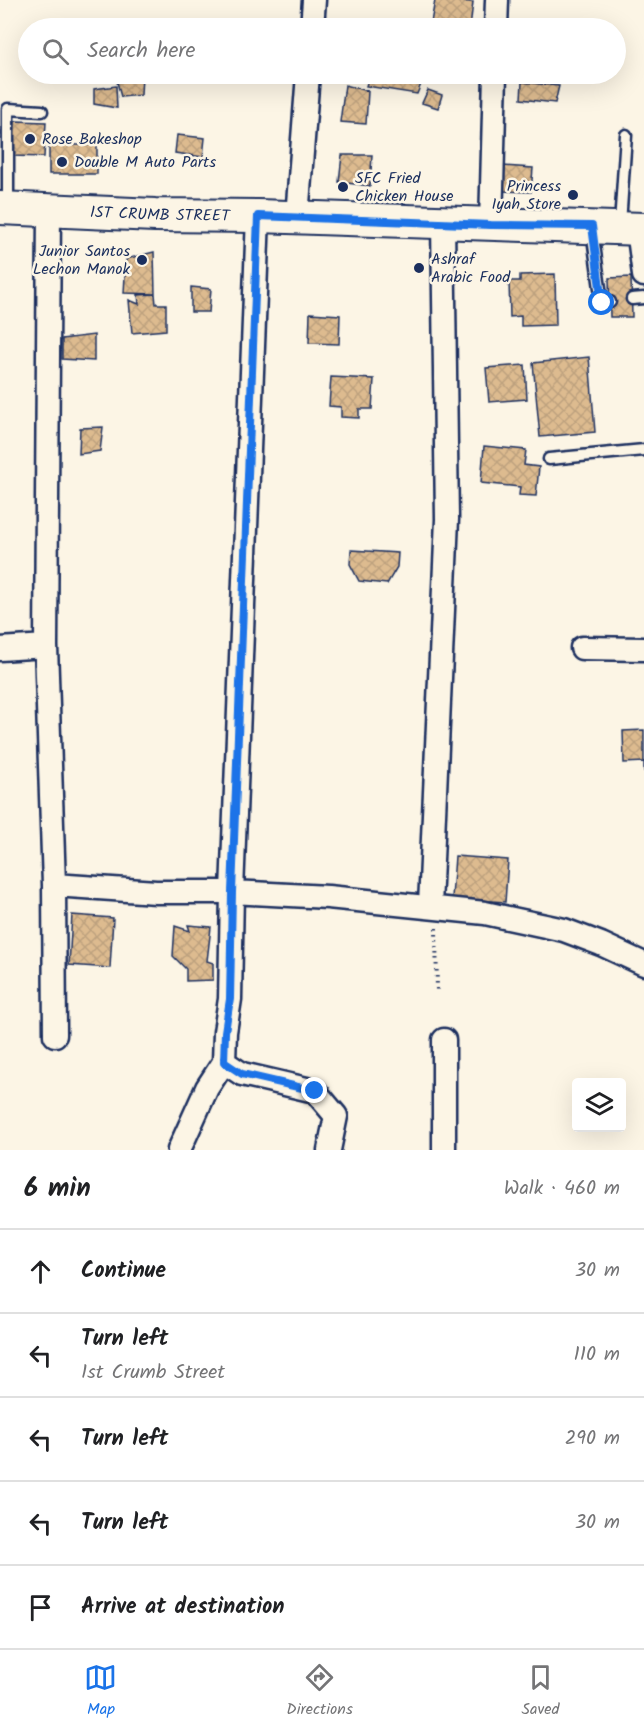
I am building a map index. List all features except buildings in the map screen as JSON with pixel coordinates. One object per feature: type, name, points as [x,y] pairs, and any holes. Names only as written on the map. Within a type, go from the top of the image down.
[{"type":"main road","name":"1ST CRUMB STREET","points":[[4,208],[155,215],[297,217],[624,228]]},
{"type":"street","points":[[313,18],[314,0]]},
{"type":"street","points":[[496,18],[497,0]]},
{"type":"street","points":[[297,217],[307,84]]},
{"type":"street","points":[[491,225],[495,84]]},
{"type":"street","points":[[49,210],[46,646],[54,885],[55,1035]]},
{"type":"street","points":[[179,1150],[207,1089],[224,1062],[225,1032],[230,999],[232,892],[258,216]]},
{"type":"street","points":[[430,906],[447,519],[443,222]]},
{"type":"street","points":[[624,228],[644,275]]},
{"type":"street","points":[[0,649],[46,646]]},
{"type":"street","points":[[582,648],[644,649]]},
{"type":"street","points":[[54,885],[156,892],[232,892],[328,897],[485,913],[564,930],[644,964]]},
{"type":"street","points":[[444,1040],[444,1150]]},
{"type":"street","points":[[224,1062],[242,1074],[315,1091],[336,1116],[329,1150]]},
{"type":"lane","points":[[4,208],[8,109],[42,111]]},
{"type":"lane","points":[[610,302],[602,303],[624,228],[626,135]]},
{"type":"lane","points":[[632,299],[644,298]]},
{"type":"lane","points":[[549,459],[644,450]]},
{"type":"path","points":[[430,906],[437,933],[437,992]]},
{"type":"place","name":"Rose Bakeshop","points":[[30,139]]},
{"type":"place","name":"Double M Auto Parts","points":[[62,162]]},
{"type":"place","name":"SFC Fried Chicken House","points":[[343,187]]},
{"type":"place","name":"Princess Iyah Store","points":[[573,195]]},
{"type":"place","name":"Junior Santos Lechon Manok","points":[[142,260]]},
{"type":"place","name":"Ashraf Arabic Food","points":[[419,268]]},
{"type":"route","points":[[315,1091],[242,1074],[224,1062],[225,1032],[230,999],[232,892],[258,216],[491,225],[592,226],[602,303]]}]
